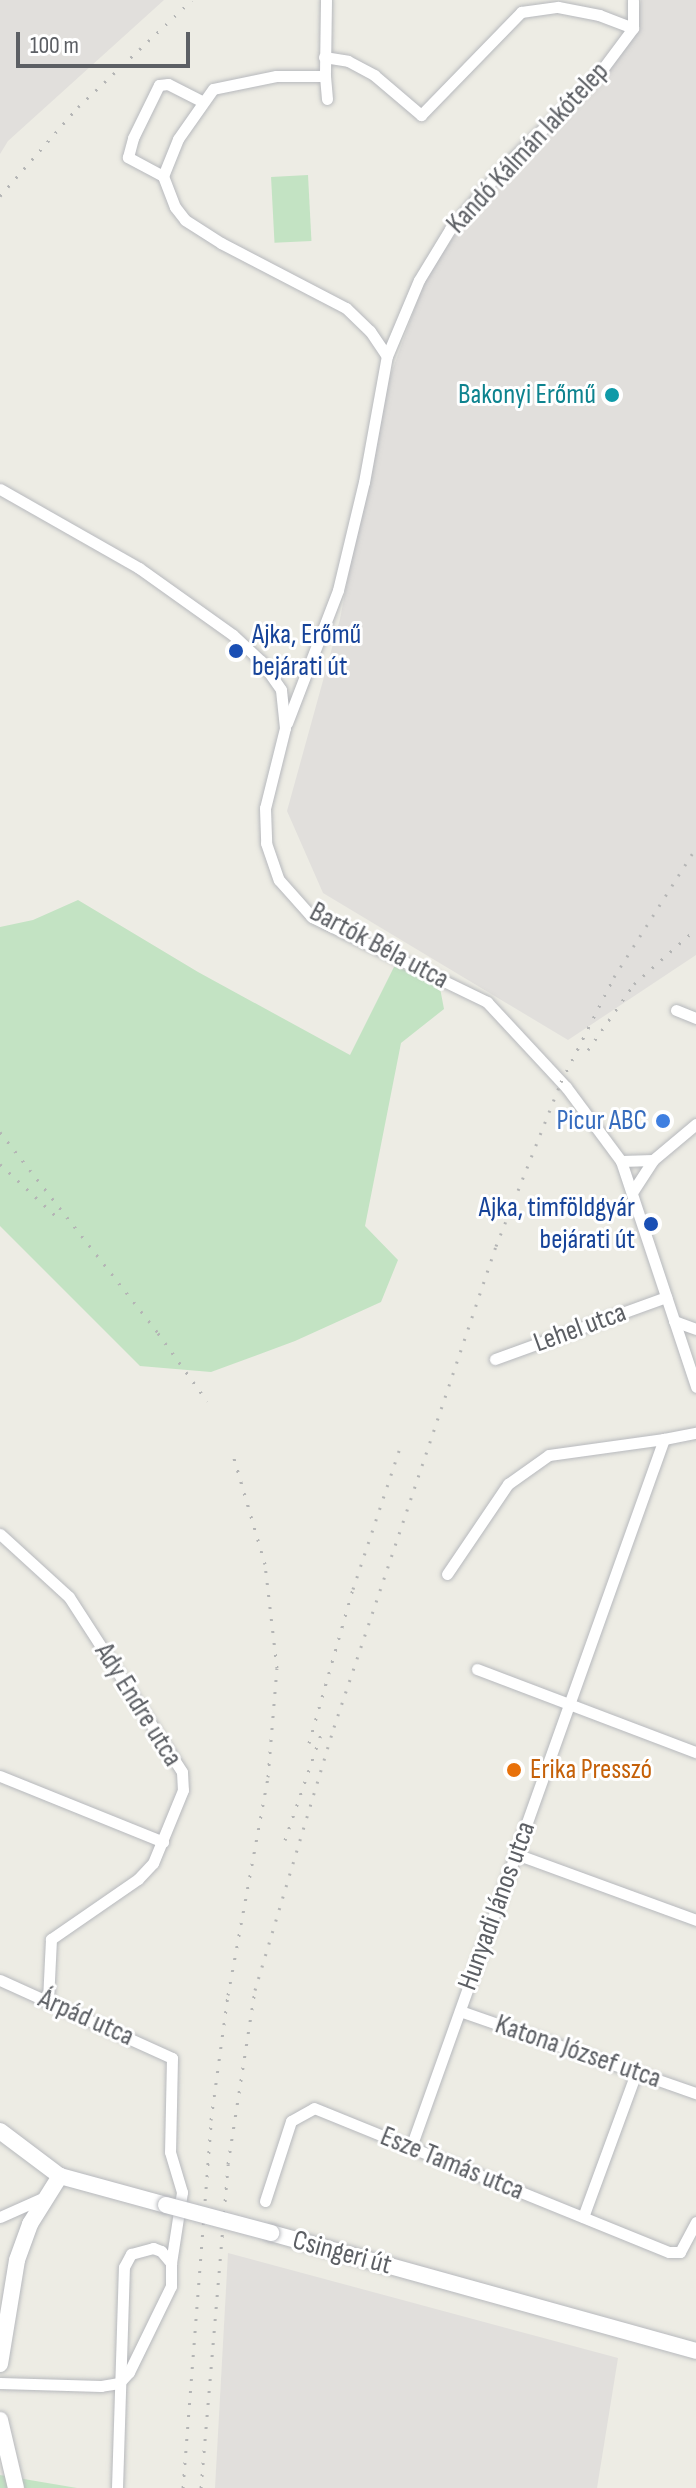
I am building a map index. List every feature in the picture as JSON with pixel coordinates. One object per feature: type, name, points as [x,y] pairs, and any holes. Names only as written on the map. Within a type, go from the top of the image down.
[{"type":"main road","name":"Csingeri út","points":[[0,2131],[60,2176],[696,2351]]},
{"type":"main road","points":[[0,2364],[17,2260],[30,2224],[60,2176]]},
{"type":"main road","points":[[0,2420],[16,2488]]},
{"type":"street","points":[[326,0],[324,57],[327,99]]},
{"type":"street","points":[[633,0],[633,28]]},
{"type":"street","name":"Kandó Kálmán lakótelep","points":[[285,728],[338,590],[364,482],[387,356],[419,280],[450,229],[502,169],[598,75],[633,28],[599,15],[558,7],[521,12],[421,115],[374,75],[348,61],[324,57]]},
{"type":"street","points":[[163,176],[178,139],[213,89],[276,76],[325,76]]},
{"type":"street","points":[[202,101],[168,84],[159,85],[133,138],[128,157],[163,176],[175,207],[185,220],[346,308],[370,331],[387,356]]},
{"type":"street","name":"Bartók Béla utca","points":[[0,489],[139,568],[233,635],[261,661],[281,690],[285,728],[265,808],[266,843],[279,880],[312,917],[487,1002],[566,1087],[621,1161],[696,1387]]},
{"type":"street","points":[[676,1010],[696,1018]]},
{"type":"street","points":[[633,1191],[653,1160],[696,1124]]},
{"type":"street","points":[[621,1161],[653,1160]]},
{"type":"street","name":"Lehel utca","points":[[495,1359],[666,1297]]},
{"type":"street","points":[[674,1321],[696,1329]]},
{"type":"street","points":[[447,1574],[508,1484],[549,1455],[696,1433]]},
{"type":"street","name":"Hunyadi János utca","points":[[411,2147],[664,1439]]},
{"type":"street","name":"Ady Endre utca","points":[[0,1534],[69,1597],[182,1772],[183,1790],[153,1863],[138,1879],[51,1939],[48,2001]]},
{"type":"street","points":[[477,1669],[696,1752]]},
{"type":"street","points":[[0,1776],[163,1842]]},
{"type":"street","points":[[516,1854],[696,1920]]},
{"type":"street","name":"Árpád utca","points":[[0,1980],[172,2058],[170,2152],[182,2192],[171,2263]]},
{"type":"street","name":"Katona József utca","points":[[460,2011],[696,2093]]},
{"type":"street","points":[[583,2217],[636,2073]]},
{"type":"street","name":"Esze Tamás utca","points":[[265,2201],[291,2121],[314,2108],[669,2252],[680,2252],[696,2222]]},
{"type":"street","points":[[0,2217],[46,2197]]},
{"type":"street","points":[[0,2383],[101,2386],[119,2383],[129,2372],[171,2286],[171,2263],[161,2251],[153,2248],[131,2254],[124,2267],[119,2383],[117,2488]]},
{"type":"shaded area","points":[[0,0],[164,0],[8,141],[0,154]]},
{"type":"shaded area","points":[[641,0],[696,0],[696,955],[568,1040],[323,893],[287,811],[340,619],[382,399],[426,277],[486,190],[582,95],[635,35]]},
{"type":"shaded area","points":[[228,2253],[618,2358],[597,2488],[215,2488]]},
{"type":"green space","points":[[308,175],[311,241],[275,243],[271,177]]},
{"type":"green space","points":[[78,900],[198,972],[350,1055],[395,965],[440,988],[444,1009],[401,1043],[365,1226],[398,1260],[381,1302],[295,1341],[211,1372],[140,1366],[0,1226],[0,927],[33,920]]},
{"type":"green space","points":[[0,2475],[77,2488],[0,2488]]},
{"type":"railway","points":[[0,196],[78,107],[192,0]]},
{"type":"railway","points":[[201,2488],[228,2164],[255,1990],[334,1727],[496,1246],[561,1082],[614,977],[696,848]]},
{"type":"railway","points":[[588,1050],[634,984],[696,929]]},
{"type":"railway","points":[[0,1132],[158,1333],[207,1401]]},
{"type":"railway","points":[[0,1164],[57,1217]]},
{"type":"railway","points":[[309,1743],[353,1589],[401,1445]]},
{"type":"railway","points":[[183,2488],[211,2120],[228,1995],[268,1777],[277,1668],[265,1564],[232,1451]]},
{"type":"railway","points":[[285,1840],[321,1734]]},
{"type":"place","name":"Bakonyi Erőmű","points":[[612,395]]},
{"type":"place","name":"Ajka, Erőmű bejárati út","points":[[236,651]]},
{"type":"place","name":"Picur ABC","points":[[663,1121]]},
{"type":"place","name":"Ajka, timföldgyár bejárati út","points":[[651,1224]]},
{"type":"place","name":"Erika Presszó","points":[[514,1770]]}]
